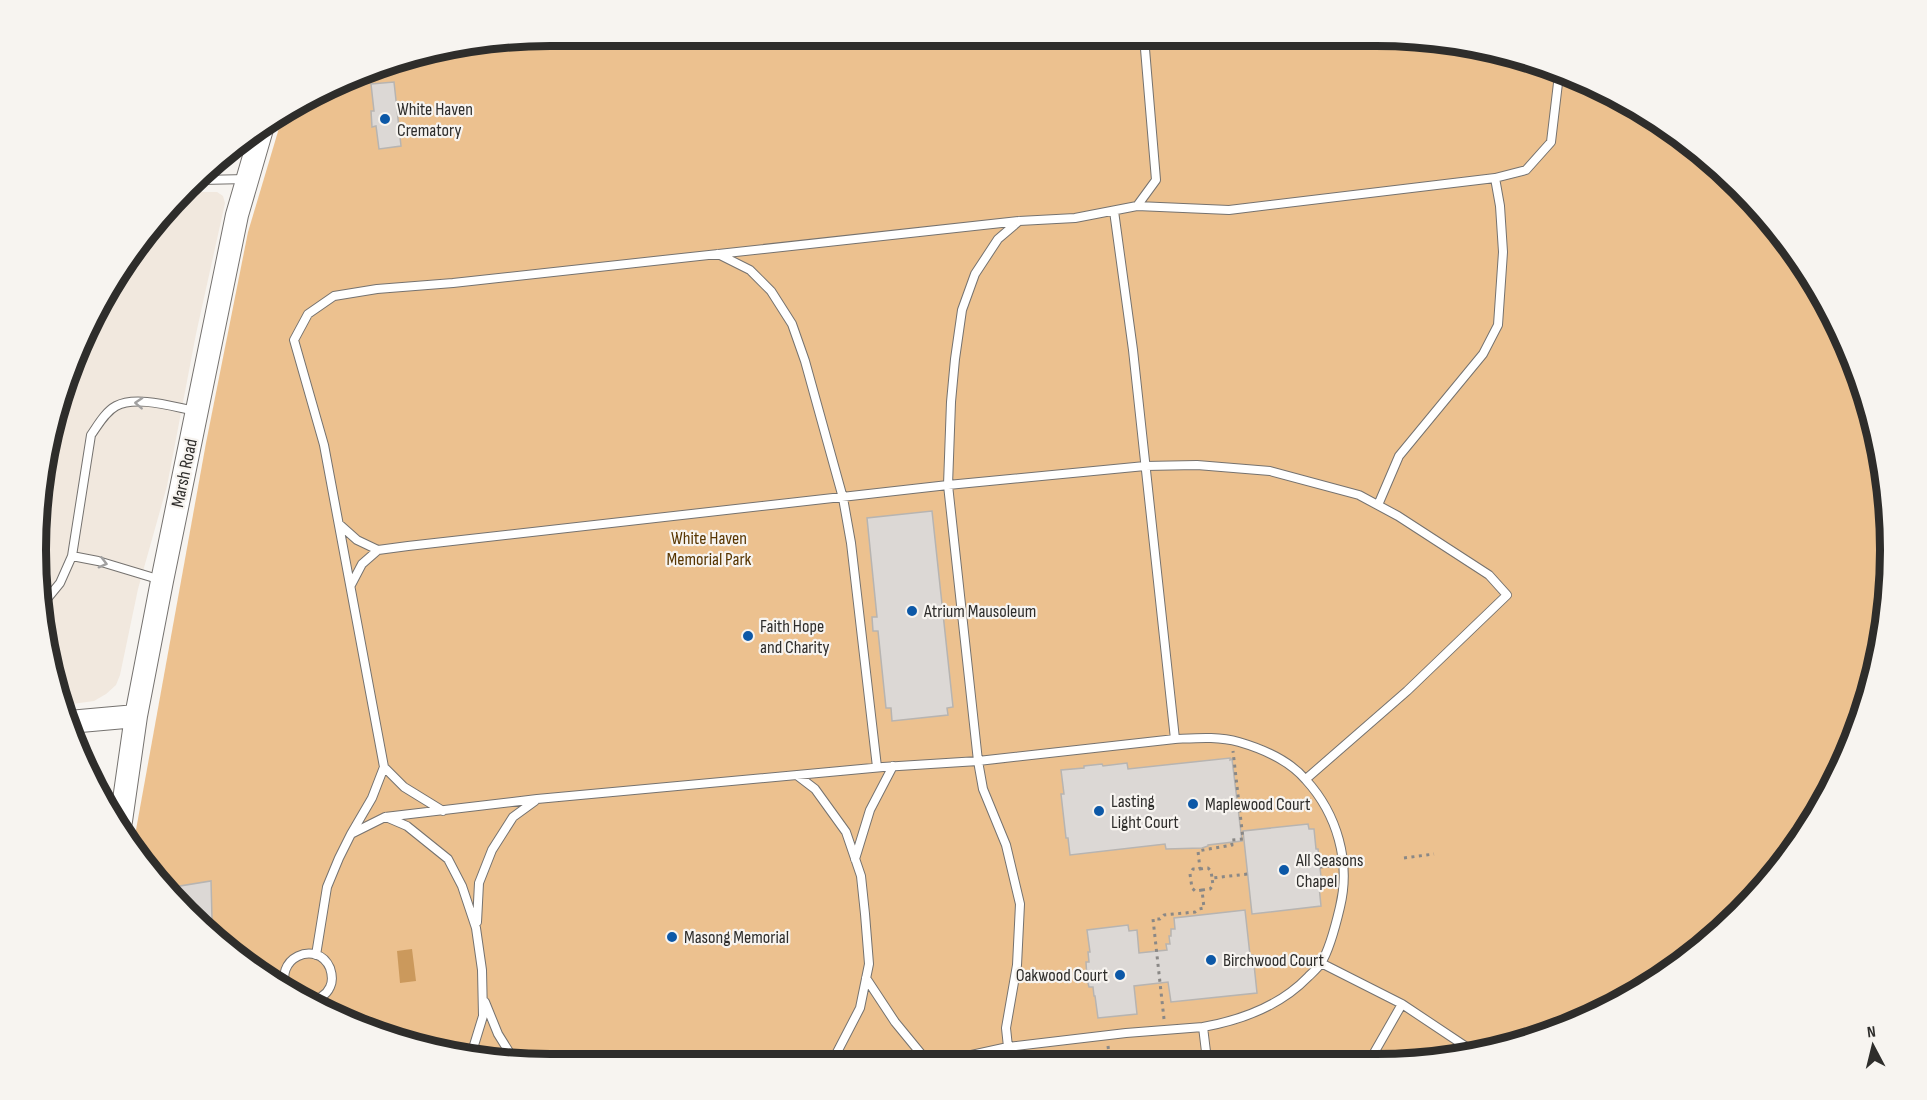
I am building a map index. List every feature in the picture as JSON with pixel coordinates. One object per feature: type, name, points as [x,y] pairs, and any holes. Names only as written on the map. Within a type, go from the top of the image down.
[{"type":"street","name":"Marsh Road","points":[[122,815],[136,716],[162,581],[237,215],[259,139]]},
{"type":"street","points":[[77,721],[136,716]]},
{"type":"lane","points":[[1137,206],[1156,180],[1145,46]]},
{"type":"lane","points":[[316,955],[327,887],[351,834],[372,798],[384,767],[324,445],[294,340],[308,314],[334,296],[377,288],[453,283],[1019,221],[1075,218],[1137,206],[1229,210],[1495,178],[1526,170],[1551,142],[1558,80]]},
{"type":"lane","points":[[1378,505],[1399,456],[1483,354],[1498,325],[1503,252],[1500,206],[1495,178]]},
{"type":"lane","points":[[209,180],[247,179]]},
{"type":"lane","points":[[1114,211],[1133,350],[1175,739]]},
{"type":"lane","points":[[1009,1054],[1006,1028],[1017,965],[1020,904],[1005,845],[983,789],[978,761],[948,485],[953,380],[962,310],[975,274],[999,240],[1019,221]]},
{"type":"lane","points":[[717,254],[750,270],[771,291],[792,324],[805,361],[843,498],[851,543],[877,767]]},
{"type":"lane","points":[[49,596],[60,583],[72,556],[92,435],[102,419],[116,406],[134,400],[197,411]]},
{"type":"lane","points":[[339,524],[357,540],[378,550],[948,485],[1144,466],[1197,465],[1270,471],[1359,495],[1398,516],[1489,575],[1507,595],[1407,691],[1306,779]]},
{"type":"lane","points":[[351,585],[362,564],[378,550]]},
{"type":"lane","points":[[72,556],[98,561],[162,581]]},
{"type":"lane","points":[[351,834],[385,817],[537,800],[877,767],[978,761],[1206,737],[1231,741],[1268,753],[1289,765],[1306,779],[1333,821],[1344,864],[1344,892],[1336,927],[1321,963],[1296,989],[1258,1012],[1203,1027],[1008,1047],[976,1054]]},
{"type":"lane","points":[[855,859],[870,810],[893,766]]},
{"type":"lane","points":[[384,767],[404,788],[444,811]]},
{"type":"lane","points":[[798,776],[815,789],[846,832],[861,876],[869,964],[860,1008],[836,1054]]},
{"type":"lane","points":[[473,1047],[483,1017],[476,928],[479,883],[492,850],[513,817],[537,800]]},
{"type":"lane","points":[[385,817],[407,826],[448,859],[462,886],[476,928]]},
{"type":"lane","points":[[284,978],[288,963],[294,958],[308,953],[323,958],[332,972],[332,981],[322,999]]},
{"type":"lane","points":[[1321,963],[1402,1004],[1463,1046]]},
{"type":"lane","points":[[866,978],[895,1022],[921,1054]]},
{"type":"lane","points":[[482,995],[498,1034],[509,1051]]},
{"type":"lane","points":[[1373,1054],[1402,1004]]},
{"type":"lane","points":[[1203,1027],[1206,1054]]},
{"type":"path","points":[[1200,869],[1198,851],[1232,845],[1231,840],[1243,839],[1231,741]]},
{"type":"path","points":[[1404,858],[1434,854]]},
{"type":"path","points":[[1320,867],[1336,865]]},
{"type":"path","points":[[1208,868],[1212,878],[1213,885],[1210,889],[1195,891],[1192,888],[1190,874],[1193,869],[1208,868]]},
{"type":"path","points":[[1212,878],[1248,874]]},
{"type":"path","points":[[1165,1030],[1153,920],[1160,919],[1164,915],[1204,909],[1202,890]]},
{"type":"shaded area","points":[[196,192],[217,192],[223,196],[225,203],[196,334],[167,486],[138,589],[120,675],[116,685],[94,701],[71,704],[56,648],[51,616],[46,550],[56,452],[73,388],[85,357],[98,327],[131,270],[171,218]]},
{"type":"shaded area","points":[[412,949],[416,981],[400,983],[397,951]]},
{"type":"green space","name":"White Haven Memorial Park","points":[[550,46],[1377,46],[1475,56],[1539,73],[1600,98],[1629,114],[1657,131],[1709,171],[1756,218],[1776,243],[1796,270],[1829,327],[1854,388],[1863,420],[1871,452],[1879,517],[1879,583],[1876,616],[1871,648],[1854,712],[1829,773],[1796,830],[1756,882],[1709,929],[1657,969],[1600,1002],[1539,1027],[1475,1044],[1377,1054],[550,1054],[452,1044],[388,1027],[327,1002],[270,969],[243,949],[218,929],[171,882],[135,835],[206,443],[248,232],[280,125],[327,98],[388,73],[452,56],[484,51]]},
{"type":"building","name":"White Haven Crematory","points":[[394,82],[401,146],[379,149],[376,126],[372,127],[371,111],[374,111],[371,84]]},
{"type":"building","name":"Atrium Mausoleum","points":[[932,511],[953,707],[947,708],[948,715],[892,721],[891,708],[886,708],[878,631],[873,631],[872,617],[877,617],[867,518]]},
{"type":"building","points":[[1232,759],[1242,841],[1208,845],[1202,848],[1166,849],[1165,844],[1070,855],[1061,794],[1064,794],[1061,770],[1127,763],[1128,769]]},
{"type":"building","name":"All Seasons Chapel","points":[[1308,824],[1309,829],[1314,829],[1316,849],[1318,849],[1322,886],[1319,886],[1321,906],[1252,914],[1243,831]]},
{"type":"building","points":[[211,881],[212,919],[208,919],[176,887]]},
{"type":"building","points":[[1245,910],[1257,993],[1171,1002],[1168,982],[1134,986],[1137,1014],[1098,1018],[1093,987],[1089,987],[1087,979],[1086,962],[1089,962],[1088,952],[1090,952],[1087,930],[1128,925],[1129,931],[1137,930],[1139,953],[1167,950],[1166,944],[1170,944],[1171,929],[1175,929],[1174,918]]},
{"type":"place","name":"White Haven Crematory","points":[[385,119]]},
{"type":"place","name":"Atrium Mausoleum","points":[[912,611]]},
{"type":"place","name":"Faith Hope and Charity","points":[[748,636]]},
{"type":"place","name":"Maplewood Court","points":[[1193,804]]},
{"type":"place","name":"Lasting Light Court","points":[[1099,811]]},
{"type":"place","name":"All Seasons Chapel","points":[[1284,870]]},
{"type":"place","name":"Masong Memorial","points":[[672,937]]},
{"type":"place","name":"Birchwood Court","points":[[1211,960]]},
{"type":"place","name":"Oakwood Court","points":[[1120,975]]}]
